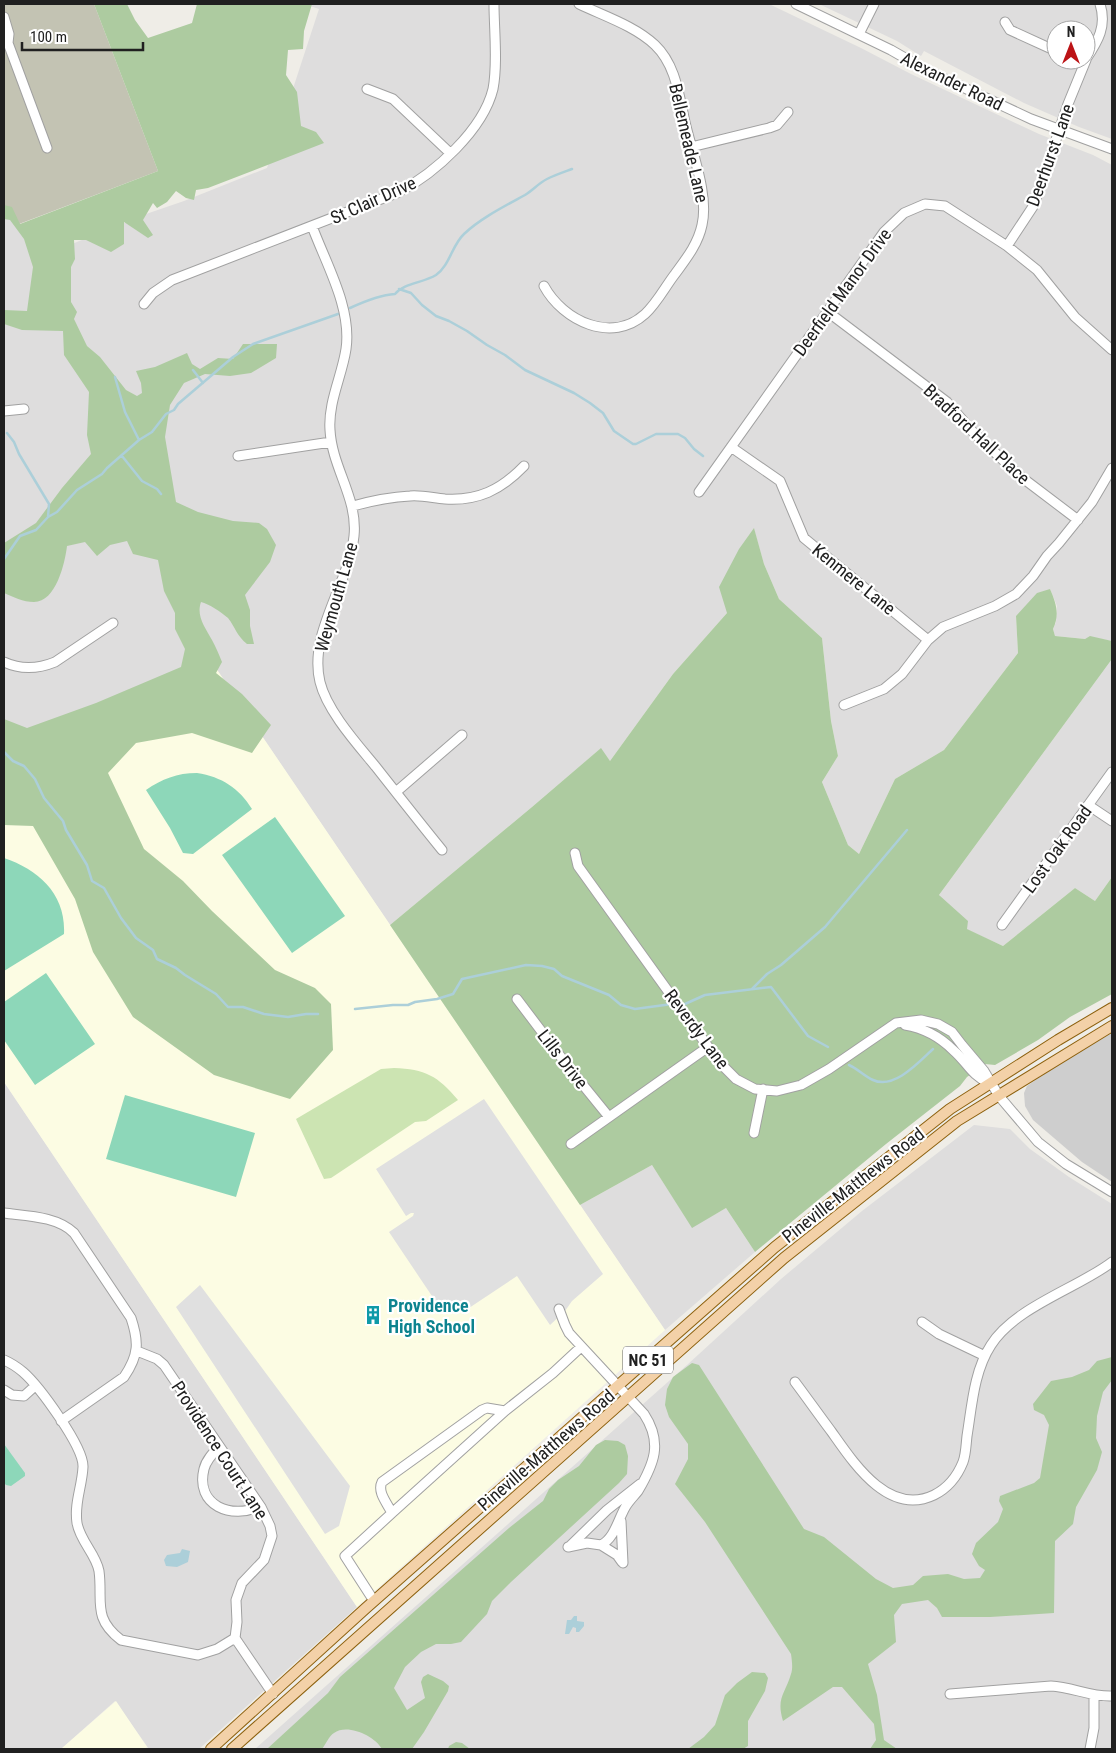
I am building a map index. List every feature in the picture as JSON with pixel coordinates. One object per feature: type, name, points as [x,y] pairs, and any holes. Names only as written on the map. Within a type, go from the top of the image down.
[{"type":"main road","name":"Pineville-Matthews Road","points":[[232,1749],[377,1621],[624,1392],[775,1247],[950,1109],[1112,1008]]},
{"type":"main road","name":"Pineville-Matthews Road","points":[[212,1749],[370,1604],[784,1258],[957,1121],[1112,1026]]},
{"type":"main road","points":[[370,1604],[377,1621]]},
{"type":"street","name":"St Clair Drive","points":[[144,304],[153,293],[172,280],[399,192],[429,173],[450,153],[481,117],[488,103],[495,66],[494,4]]},
{"type":"street","name":"Bellemeade Lane","points":[[544,286],[558,306],[573,317],[592,326],[620,327],[635,321],[644,314],[689,254],[701,230],[704,201],[702,188],[676,82],[664,56],[646,37],[579,4]]},
{"type":"street","name":"Alexander Road","points":[[796,4],[859,34],[926,70],[1031,119],[1059,131],[1112,149]]},
{"type":"street","points":[[859,34],[874,4]]},
{"type":"street","name":"Deerhurst Lane","points":[[1096,43],[1104,24],[1100,4]]},
{"type":"street","points":[[4,17],[9,34],[6,42],[47,148]]},
{"type":"street","points":[[1005,22],[1010,30],[1046,46]]},
{"type":"street","name":"Deerhurst Lane","points":[[1007,246],[1034,204],[1080,70]]},
{"type":"street","points":[[367,89],[393,99],[450,153]]},
{"type":"street","points":[[691,147],[769,128],[784,119],[788,112]]},
{"type":"street","name":"Deerfield Manor Drive","points":[[699,492],[884,232],[904,213],[925,204],[944,206],[1007,246],[1037,270],[1075,317],[1112,350]]},
{"type":"street","name":"Weymouth Lane","points":[[312,226],[346,318],[346,349],[330,413],[331,442],[353,506],[355,524],[352,546],[321,640],[318,667],[320,683],[325,695],[351,736],[442,850]]},
{"type":"street","name":"Bradford Hall Place","points":[[828,312],[947,402],[973,432],[1020,476],[1078,520]]},
{"type":"street","points":[[4,411],[24,409]]},
{"type":"street","points":[[238,456],[331,442]]},
{"type":"street","name":"Kenmere Lane","points":[[731,447],[780,481],[804,538],[928,640]]},
{"type":"street","points":[[353,506],[400,496],[426,496],[446,499],[472,498],[501,487],[511,480],[524,466]]},
{"type":"street","points":[[844,705],[884,689],[902,674],[928,640],[943,627],[995,606],[1016,594],[1033,576],[1047,556],[1092,502],[1112,468]]},
{"type":"street","points":[[4,662],[27,668],[45,666],[55,662],[113,624]]},
{"type":"street","points":[[396,792],[462,735]]},
{"type":"street","name":"Lost Oak Road","points":[[1002,925],[1112,772]]},
{"type":"street","points":[[1088,805],[1112,821]]},
{"type":"street","name":"Reverdy Lane","points":[[575,853],[578,866],[719,1062],[736,1079],[755,1089],[777,1091],[801,1084],[829,1069],[896,1023],[921,1020],[938,1024],[952,1032],[984,1071],[990,1084],[999,1096],[1038,1142],[1066,1164],[1112,1192]]},
{"type":"street","name":"Lills Drive","points":[[518,999],[609,1118]]},
{"type":"street","points":[[572,1144],[708,1047]]},
{"type":"street","points":[[754,1133],[763,1090]]},
{"type":"street","points":[[4,1213],[63,1224],[74,1233],[131,1318],[137,1343],[137,1352],[130,1369],[119,1382],[61,1421]]},
{"type":"street","points":[[795,1382],[854,1463],[872,1482],[889,1494],[908,1500],[925,1499],[944,1490],[954,1479],[963,1461],[977,1376],[992,1344],[1005,1328],[1036,1307],[1112,1262]]},
{"type":"street","points":[[559,1309],[564,1325],[581,1347],[648,1420],[655,1440],[652,1466],[642,1482],[622,1514],[609,1540],[599,1544],[582,1544],[568,1547],[642,1482]]},
{"type":"street","points":[[922,1322],[939,1334],[985,1356]]},
{"type":"street","points":[[370,1604],[345,1556],[505,1411],[553,1373],[581,1347]]},
{"type":"street","name":"Providence Court Lane","points":[[137,1352],[157,1359],[164,1365],[260,1506],[270,1526],[272,1536],[264,1560],[242,1583],[236,1600],[237,1622],[235,1638]]},
{"type":"street","points":[[4,1360],[13,1364],[24,1373],[35,1386],[61,1421],[76,1444],[82,1458],[83,1467],[75,1508],[77,1525],[98,1568],[100,1610],[110,1632],[121,1640],[198,1655],[217,1649],[235,1638],[273,1694]]},
{"type":"street","points":[[4,1390],[12,1395],[24,1396],[35,1386]]},
{"type":"street","points":[[392,1513],[381,1494],[380,1484],[384,1479],[482,1410],[487,1408],[505,1411]]},
{"type":"street","points":[[219,1446],[209,1458],[204,1469],[203,1482],[205,1493],[214,1506],[230,1511],[253,1509],[260,1506]]},
{"type":"street","points":[[590,1526],[590,1534],[599,1544],[617,1555],[623,1563],[620,1535],[622,1514]]},
{"type":"street","points":[[950,1694],[1051,1686],[1065,1687],[1094,1695],[1112,1696]]},
{"type":"street","points":[[1090,1749],[1094,1728],[1094,1695]]},
{"type":"shaded area","points":[[4,4],[94,4],[158,171],[19,224],[4,211]]},
{"type":"shaded area","points":[[304,4],[769,4],[911,74],[1039,134],[1093,155],[1112,165],[1112,641],[1090,637],[1085,639],[1055,636],[1053,629],[1056,622],[1057,606],[1050,589],[1016,616],[1018,653],[944,750],[895,779],[859,854],[848,845],[822,782],[838,756],[831,721],[822,638],[779,599],[764,564],[754,529],[727,613],[673,674],[610,761],[600,749],[390,925],[205,652],[30,770],[4,751],[4,211],[12,207],[35,259],[267,168],[319,9]]},
{"type":"shaded area","points":[[819,4],[1112,4],[1112,139],[1024,103],[924,51],[921,56],[897,41]]},
{"type":"shaded area","points":[[205,652],[665,1330],[357,1607],[4,1082],[4,787]]},
{"type":"shaded area","points":[[1112,659],[1112,877],[1095,901],[1075,888],[1003,946],[966,929],[939,895]]},
{"type":"shaded area","points":[[1112,1033],[1112,1182],[1082,1162],[1033,1120],[1025,1106],[1024,1093],[1027,1086],[1034,1081]]},
{"type":"shaded area","points":[[4,1082],[357,1607],[199,1749],[149,1749],[115,1701],[61,1749],[4,1749]]},
{"type":"shaded area","points":[[484,1099],[603,1274],[572,1301],[565,1311],[550,1325],[517,1276],[463,1312],[455,1313],[447,1308],[442,1311],[389,1232],[413,1216],[414,1213],[406,1216],[376,1169]]},
{"type":"shaded area","points":[[974,1125],[1010,1129],[1030,1149],[1069,1177],[1112,1204],[1112,1749],[255,1749],[781,1279],[862,1211]]},
{"type":"shaded area","points":[[652,1165],[692,1227],[726,1208],[755,1252],[665,1330],[580,1205]]},
{"type":"shaded area","points":[[200,1285],[350,1486],[339,1526],[325,1534],[176,1307]]},
{"type":"shaded area","points":[[116,1701],[147,1747],[145,1749],[61,1749]]},
{"type":"green space","points":[[94,4],[127,4],[135,20],[148,38],[192,23],[197,4],[312,4],[304,31],[303,49],[288,50],[286,75],[297,92],[301,126],[316,132],[324,143],[208,188],[196,190],[194,200],[186,198],[176,191],[167,202],[157,208],[153,203],[143,220],[153,235],[148,238],[124,222],[124,244],[111,252],[86,240],[74,240],[75,259],[71,267],[71,302],[77,312],[74,319],[87,346],[100,357],[126,390],[137,396],[142,393],[141,383],[136,371],[155,367],[187,353],[192,364],[200,369],[218,358],[233,359],[243,344],[277,344],[276,358],[251,373],[230,376],[205,374],[184,383],[170,405],[165,437],[176,502],[198,512],[233,521],[259,523],[267,529],[276,545],[270,562],[245,595],[250,610],[250,626],[254,644],[247,644],[238,635],[228,618],[208,604],[201,602],[200,607],[200,617],[222,662],[216,673],[242,694],[271,725],[252,753],[192,733],[136,743],[108,773],[144,849],[183,881],[275,970],[315,988],[331,1004],[333,1050],[290,1099],[214,1075],[133,1017],[93,952],[75,899],[33,826],[4,825],[4,719],[27,728],[96,703],[181,667],[185,649],[175,629],[175,613],[164,591],[158,560],[133,554],[127,541],[110,545],[97,556],[85,542],[67,546],[64,562],[54,589],[42,600],[26,601],[4,593],[4,543],[36,523],[91,454],[87,435],[89,392],[64,355],[63,331],[22,330],[4,324],[4,310],[27,311],[33,267],[24,239],[10,220],[4,219],[4,205],[12,207],[20,224],[158,171]]},
{"type":"green space","points":[[754,528],[764,564],[779,599],[822,638],[831,721],[838,756],[822,782],[848,845],[859,854],[895,779],[944,750],[1018,653],[1016,616],[1037,593],[1050,589],[1056,609],[1053,629],[1055,636],[1085,639],[1090,636],[1112,641],[1112,659],[939,895],[968,921],[967,929],[1003,946],[1075,888],[1095,901],[1112,877],[1112,994],[1070,1017],[1038,1040],[995,1065],[985,1064],[967,1077],[960,1086],[755,1252],[726,1208],[692,1228],[652,1165],[580,1205],[390,925],[601,748],[610,761],[673,674],[727,613],[719,587],[739,549]]},
{"type":"green space","points":[[197,773],[214,777],[229,785],[241,795],[252,809],[193,854],[183,853],[146,790],[170,777]]},
{"type":"green space","points":[[275,817],[345,916],[292,953],[222,855]]},
{"type":"green space","points":[[4,858],[28,869],[48,886],[60,907],[64,934],[4,971]]},
{"type":"green space","points":[[46,973],[95,1044],[35,1085],[4,1040],[4,1002]]},
{"type":"green space","points":[[381,1069],[414,1070],[430,1075],[444,1085],[458,1100],[426,1121],[415,1122],[331,1178],[324,1179],[296,1119]]},
{"type":"green space","points":[[125,1095],[255,1133],[236,1197],[106,1159]]},
{"type":"green space","points":[[1112,1357],[1112,1380],[1103,1392],[1097,1416],[1096,1438],[1102,1452],[1097,1470],[1076,1507],[1073,1524],[1055,1541],[1054,1613],[990,1617],[942,1617],[937,1608],[928,1600],[902,1604],[894,1615],[896,1642],[868,1664],[877,1695],[884,1740],[897,1749],[870,1749],[876,1740],[874,1724],[842,1687],[833,1687],[783,1721],[780,1707],[782,1696],[792,1672],[791,1654],[705,1522],[675,1484],[688,1459],[688,1444],[669,1417],[665,1405],[667,1389],[673,1377],[692,1363],[699,1365],[804,1529],[824,1537],[876,1579],[893,1588],[913,1585],[923,1576],[948,1574],[964,1579],[980,1578],[985,1570],[979,1566],[972,1554],[976,1543],[998,1522],[1003,1509],[999,1501],[1000,1496],[1034,1483],[1040,1478],[1049,1425],[1044,1415],[1034,1410],[1033,1404],[1051,1381],[1072,1377],[1089,1370],[1097,1361]]},
{"type":"green space","points":[[605,1440],[618,1441],[625,1445],[628,1456],[627,1474],[492,1601],[487,1614],[461,1642],[436,1644],[421,1652],[405,1667],[394,1688],[407,1710],[425,1698],[421,1682],[423,1677],[428,1674],[449,1686],[448,1691],[424,1732],[412,1749],[382,1749],[373,1740],[360,1732],[346,1729],[332,1734],[322,1749],[267,1749],[328,1693],[340,1677],[509,1528],[543,1501],[549,1489],[558,1480],[579,1466],[596,1445]]},
{"type":"green space","points":[[4,1444],[25,1473],[25,1476],[11,1486],[4,1483]]},
{"type":"green space","points":[[752,1672],[765,1673],[768,1678],[765,1691],[748,1721],[748,1746],[743,1749],[688,1749],[704,1737],[715,1725],[725,1695]]},
{"type":"green space","points":[[456,1742],[462,1743],[470,1749],[448,1749],[449,1746]]},
{"type":"water","points":[[182,1549],[190,1551],[188,1562],[177,1567],[166,1566],[164,1560],[167,1555],[180,1553]]},
{"type":"water","points":[[574,1616],[577,1616],[577,1621],[584,1622],[584,1626],[579,1632],[576,1632],[576,1628],[573,1627],[569,1634],[565,1634],[567,1620],[571,1620]]},
{"type":"waterway","points":[[350,308],[378,297],[395,294],[408,285],[436,275],[445,266],[460,239],[471,228],[544,181],[572,169]]},
{"type":"waterway","points":[[399,289],[411,293],[436,316],[467,331],[525,370],[574,393],[590,403],[603,413],[614,431],[633,444],[656,434],[678,434],[685,438],[703,456]]},
{"type":"waterway","points":[[4,559],[20,536],[36,530],[48,517],[57,512],[77,490],[102,474],[139,440],[152,432],[166,414],[174,410],[178,404],[233,357],[253,344],[338,314]]},
{"type":"waterway","points":[[193,370],[203,383]]},
{"type":"waterway","points":[[115,377],[125,412],[139,440]]},
{"type":"waterway","points":[[7,433],[49,504],[48,517]]},
{"type":"waterway","points":[[122,456],[142,481],[157,489],[161,494]]},
{"type":"waterway","points":[[4,752],[13,761],[24,766],[35,779],[44,798],[63,821],[66,830],[87,865],[92,881],[104,888],[121,918],[136,938],[153,950],[157,959],[176,968],[216,994],[228,1007],[243,1007],[264,1014],[288,1017],[318,1014]]},
{"type":"waterway","points":[[752,989],[767,974],[781,965],[825,927],[907,830]]},
{"type":"waterway","points":[[355,1009],[408,1005],[415,1002],[437,999],[453,994],[462,979],[526,965],[554,969],[562,976],[609,995],[621,1005],[635,1009],[672,1004]]},
{"type":"waterway","points":[[685,1004],[705,995],[771,987],[808,1036],[828,1047]]},
{"type":"waterway","points":[[849,1065],[873,1080],[889,1081],[906,1073],[933,1049]]},
{"type":"place","name":"Providence High School","points":[[373,1315]]}]
